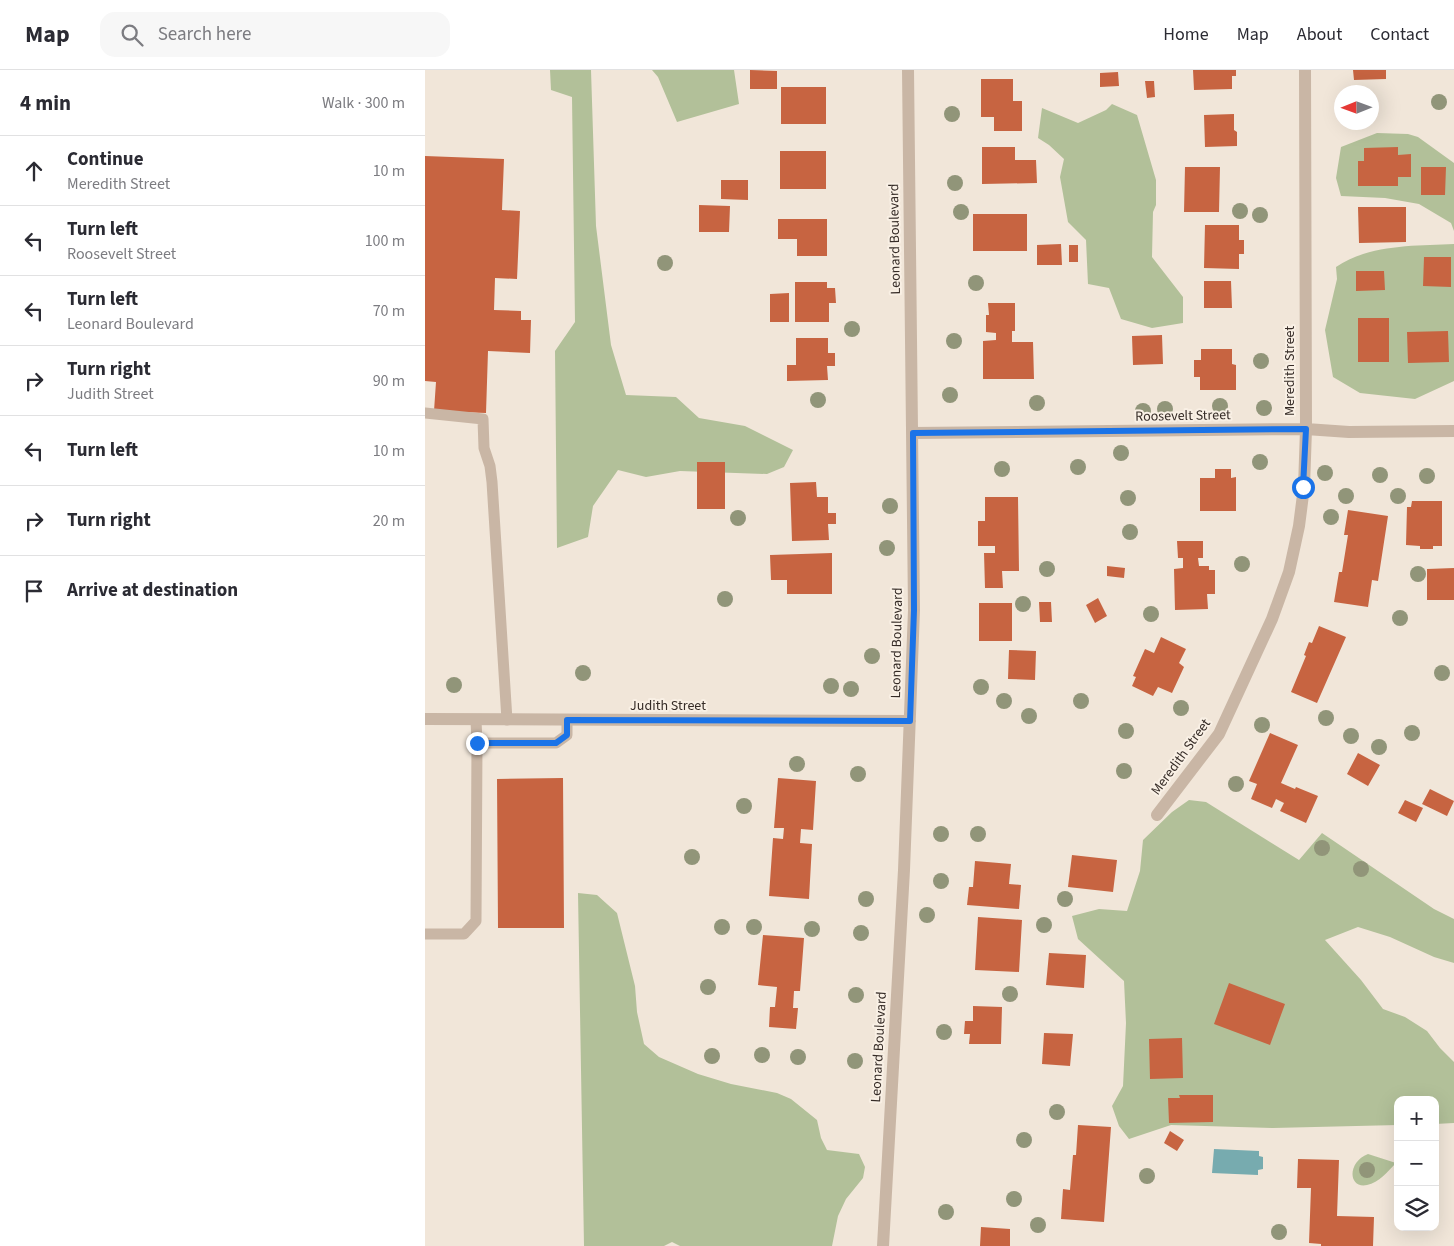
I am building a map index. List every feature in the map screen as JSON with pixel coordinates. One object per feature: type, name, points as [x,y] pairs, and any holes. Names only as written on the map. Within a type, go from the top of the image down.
[{"type":"street","name":"Leonard Boulevard","points":[[883,1246],[904,870],[914,610],[908,70]]},
{"type":"street","name":"Meredith Street","points":[[1157,815],[1219,734],[1272,620],[1289,572],[1299,526],[1306,429],[1305,70]]},
{"type":"street","name":"Roosevelt Street","points":[[913,433],[1306,429],[1349,432],[1454,431]]},
{"type":"street","name":"Judith Street","points":[[425,720],[910,721]]},
{"type":"lane","points":[[425,413],[483,419],[484,448],[490,466],[492,482],[507,720]]},
{"type":"lane","points":[[425,934],[464,934],[476,921],[476,720]]},
{"type":"lane","points":[[477,743],[556,743],[567,735],[567,720]]},
{"type":"green space","points":[[550,70],[591,70],[596,226],[611,345],[626,395],[676,397],[699,418],[745,426],[793,450],[784,467],[767,474],[680,471],[646,477],[618,470],[593,506],[588,537],[557,548],[555,351],[575,322],[572,97],[551,90]]},
{"type":"green space","points":[[652,70],[734,70],[739,104],[677,122],[658,77]]},
{"type":"green space","points":[[1112,104],[1137,115],[1156,180],[1152,257],[1183,297],[1183,323],[1152,328],[1121,319],[1109,288],[1088,284],[1086,240],[1068,222],[1060,177],[1064,159],[1038,138],[1042,108],[1078,123],[1106,110]]},
{"type":"green space","points":[[1377,133],[1408,134],[1418,137],[1454,163],[1454,231],[1451,223],[1419,204],[1385,198],[1341,196],[1336,178],[1341,147]]},
{"type":"green space","points":[[1454,244],[1454,381],[1415,399],[1360,393],[1333,377],[1325,330],[1337,279],[1336,267],[1349,259],[1378,250],[1408,246]]},
{"type":"green space","points":[[1189,800],[1206,802],[1299,860],[1322,833],[1434,909],[1454,919],[1454,963],[1434,957],[1390,937],[1358,927],[1325,940],[1361,980],[1383,1009],[1405,1017],[1427,1031],[1454,1062],[1454,1123],[1439,1124],[1439,1096],[1394,1096],[1394,1125],[1273,1128],[1171,1125],[1129,1139],[1119,1126],[1112,1106],[1123,1086],[1126,1023],[1124,981],[1078,939],[1072,916],[1099,909],[1127,911],[1140,871],[1143,840],[1172,812]]},
{"type":"green space","points":[[578,893],[597,895],[617,913],[635,986],[637,1012],[644,1044],[659,1057],[698,1074],[731,1084],[777,1093],[791,1099],[817,1120],[821,1138],[827,1150],[859,1154],[865,1167],[863,1178],[846,1199],[838,1216],[832,1246],[680,1246],[672,1242],[664,1246],[584,1246]]},
{"type":"green space","points":[[1368,1154],[1394,1162],[1394,1165],[1375,1182],[1361,1185],[1353,1179],[1353,1168],[1361,1158]]},
{"type":"water","points":[[1214,1149],[1259,1151],[1259,1156],[1263,1157],[1263,1169],[1258,1170],[1258,1175],[1212,1173]]},
{"type":"building","points":[[750,70],[777,71],[777,89],[750,89]]},
{"type":"building","points":[[1193,70],[1236,70],[1236,76],[1232,76],[1232,89],[1194,90]]},
{"type":"building","points":[[1353,70],[1386,70],[1386,79],[1354,80]]},
{"type":"building","points":[[1118,72],[1119,86],[1100,87],[1100,73]]},
{"type":"building","points":[[981,79],[1013,79],[1013,101],[1022,101],[1022,131],[994,131],[994,117],[981,117]]},
{"type":"building","points":[[1145,81],[1154,81],[1155,97],[1147,98]]},
{"type":"building","points":[[781,87],[826,87],[826,124],[781,124]]},
{"type":"building","points":[[1234,114],[1237,146],[1205,147],[1204,115]]},
{"type":"building","points":[[982,147],[1015,147],[1015,160],[1036,160],[1037,183],[982,184]]},
{"type":"building","points":[[1398,147],[1398,155],[1411,154],[1411,177],[1398,177],[1398,186],[1358,186],[1358,161],[1364,161],[1364,148]]},
{"type":"building","points":[[780,151],[826,151],[826,189],[780,189]]},
{"type":"building","points":[[425,156],[504,159],[502,210],[520,211],[517,279],[495,278],[494,310],[521,311],[521,320],[531,320],[530,353],[488,351],[486,413],[434,411],[436,382],[425,381]]},
{"type":"building","points":[[1185,167],[1220,167],[1219,212],[1184,212]]},
{"type":"building","points":[[1421,167],[1446,167],[1445,195],[1421,195]]},
{"type":"building","points":[[721,180],[748,180],[748,200],[721,199]]},
{"type":"building","points":[[699,205],[730,206],[729,232],[699,232]]},
{"type":"building","points":[[1358,207],[1406,207],[1406,242],[1359,243]]},
{"type":"building","points":[[973,214],[1027,214],[1027,251],[973,251]]},
{"type":"building","points":[[778,219],[827,219],[827,256],[797,256],[797,239],[778,239]]},
{"type":"building","points":[[1205,225],[1239,225],[1239,240],[1244,240],[1244,254],[1239,254],[1239,269],[1204,268]]},
{"type":"building","points":[[1061,244],[1062,265],[1037,265],[1037,245]]},
{"type":"building","points":[[1069,245],[1078,245],[1078,262],[1069,262]]},
{"type":"building","points":[[1424,257],[1451,257],[1451,287],[1423,286]]},
{"type":"building","points":[[1356,271],[1384,271],[1385,290],[1356,291]]},
{"type":"building","points":[[1204,281],[1231,281],[1232,308],[1204,308]]},
{"type":"building","points":[[795,282],[827,282],[827,288],[835,288],[836,303],[829,303],[829,322],[795,322]]},
{"type":"building","points":[[789,293],[789,322],[770,322],[770,294]]},
{"type":"building","points":[[988,303],[1015,303],[1015,331],[1012,331],[1012,342],[1033,342],[1034,379],[983,379],[983,341],[996,340],[996,333],[986,332],[986,315],[989,315]]},
{"type":"building","points":[[1358,318],[1389,318],[1389,362],[1358,362]]},
{"type":"building","points":[[1448,331],[1449,362],[1408,363],[1407,332]]},
{"type":"building","points":[[1162,335],[1163,364],[1133,365],[1132,336]]},
{"type":"building","points":[[796,338],[828,338],[828,353],[835,353],[835,366],[827,366],[828,380],[787,381],[787,365],[796,365]]},
{"type":"building","points":[[1201,349],[1232,349],[1232,364],[1236,365],[1236,390],[1200,390],[1200,377],[1194,377],[1194,360],[1201,360]]},
{"type":"building","points":[[697,462],[725,462],[725,509],[697,509]]},
{"type":"building","points":[[1215,469],[1231,469],[1231,478],[1236,477],[1236,511],[1200,511],[1200,478],[1215,478]]},
{"type":"building","points":[[816,482],[817,497],[828,497],[828,513],[836,513],[836,524],[828,524],[829,540],[792,541],[790,483]]},
{"type":"building","points":[[985,497],[1018,497],[1019,571],[1002,571],[1003,588],[985,588],[984,553],[995,553],[995,546],[978,546],[978,521],[985,521]]},
{"type":"building","points":[[1412,501],[1442,501],[1442,546],[1433,546],[1433,549],[1420,549],[1420,546],[1406,545],[1407,507],[1411,507]]},
{"type":"building","points":[[1348,510],[1388,516],[1378,581],[1372,580],[1368,607],[1334,602],[1339,572],[1342,572],[1348,535],[1344,535]]},
{"type":"building","points":[[1177,541],[1203,541],[1203,558],[1198,558],[1199,566],[1209,566],[1209,570],[1215,570],[1215,594],[1207,594],[1208,609],[1175,610],[1174,569],[1183,568],[1183,558],[1178,558]]},
{"type":"building","points":[[832,553],[832,594],[787,594],[787,580],[771,580],[770,555]]},
{"type":"building","points":[[1107,566],[1125,568],[1124,578],[1107,576]]},
{"type":"building","points":[[1454,568],[1454,600],[1427,600],[1427,569]]},
{"type":"building","points":[[1098,598],[1107,616],[1095,623],[1086,605]]},
{"type":"building","points":[[1039,602],[1051,602],[1052,622],[1040,622]]},
{"type":"building","points":[[979,603],[1012,603],[1012,641],[979,641]]},
{"type":"building","points":[[1319,626],[1346,637],[1317,703],[1291,692],[1306,656],[1304,655],[1309,642],[1312,643]]},
{"type":"building","points":[[1161,637],[1186,649],[1179,663],[1184,667],[1172,693],[1158,687],[1153,696],[1132,686],[1136,677],[1133,676],[1145,649],[1154,653]]},
{"type":"building","points":[[1009,650],[1036,651],[1035,680],[1008,679]]},
{"type":"building","points":[[1270,733],[1298,745],[1281,783],[1318,796],[1306,823],[1280,811],[1284,803],[1276,799],[1272,808],[1251,799],[1257,784],[1249,781]]},
{"type":"building","points":[[1358,753],[1380,765],[1368,786],[1347,774]]},
{"type":"building","points":[[563,778],[564,928],[498,928],[497,779]]},
{"type":"building","points":[[778,778],[816,781],[813,830],[801,829],[800,843],[812,844],[809,899],[769,896],[773,838],[783,839],[784,828],[774,828]]},
{"type":"building","points":[[1430,789],[1454,801],[1447,816],[1422,804]]},
{"type":"building","points":[[1405,800],[1423,808],[1416,822],[1398,813]]},
{"type":"building","points":[[1072,855],[1117,860],[1113,892],[1068,887]]},
{"type":"building","points":[[975,861],[1011,864],[1009,884],[1021,885],[1019,909],[967,905],[969,887],[973,887]]},
{"type":"building","points":[[978,917],[1022,920],[1019,972],[975,970]]},
{"type":"building","points":[[763,935],[804,938],[800,991],[794,991],[793,1008],[798,1008],[796,1029],[769,1027],[770,1007],[775,1007],[777,987],[758,985]]},
{"type":"building","points":[[1049,953],[1086,955],[1084,988],[1046,985]]},
{"type":"building","points":[[1229,983],[1285,1004],[1270,1045],[1214,1024]]},
{"type":"building","points":[[973,1006],[1002,1007],[1001,1044],[969,1044],[970,1034],[964,1034],[965,1021],[973,1021]]},
{"type":"building","points":[[1044,1033],[1073,1034],[1070,1066],[1042,1064]]},
{"type":"building","points":[[1182,1038],[1183,1078],[1150,1079],[1149,1039]]},
{"type":"building","points":[[1179,1095],[1213,1095],[1213,1122],[1169,1123],[1168,1098],[1180,1098]]},
{"type":"building","points":[[1078,1125],[1111,1127],[1104,1222],[1061,1219],[1063,1189],[1070,1190],[1073,1155],[1076,1155]]},
{"type":"building","points":[[1170,1131],[1184,1140],[1177,1151],[1164,1143]]},
{"type":"building","points":[[1298,1159],[1339,1160],[1337,1216],[1374,1217],[1373,1246],[1321,1246],[1321,1244],[1309,1243],[1311,1188],[1297,1188]]},
{"type":"building","points":[[981,1227],[1010,1229],[1010,1246],[980,1246]]},
{"type":"route","points":[[477,743],[556,743],[567,735],[567,720],[910,721],[914,610],[913,433],[1306,429],[1303,487]]}]
